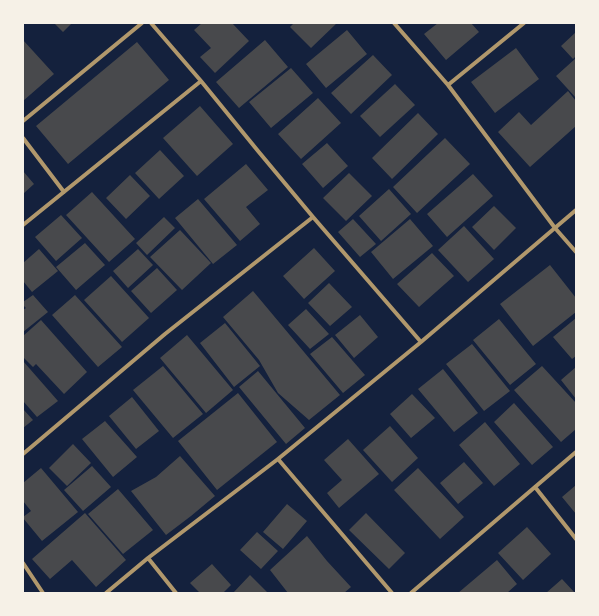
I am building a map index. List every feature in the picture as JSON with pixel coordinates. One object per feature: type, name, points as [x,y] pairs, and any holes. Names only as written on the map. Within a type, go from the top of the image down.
[{"type":"street","points":[[23,121],[142,23]]},
{"type":"street","points":[[152,23],[313,217],[421,342]]},
{"type":"street","points":[[394,23],[448,85],[555,228],[576,252]]},
{"type":"street","points":[[448,85],[524,23]]},
{"type":"street","points":[[23,225],[201,81]]},
{"type":"street","points":[[23,138],[64,192]]},
{"type":"street","points":[[106,593],[148,558],[278,459],[421,342],[576,210]]},
{"type":"street","points":[[23,454],[165,334],[313,217]]},
{"type":"street","points":[[411,593],[576,452]]},
{"type":"street","points":[[278,459],[392,593]]},
{"type":"street","points":[[535,488],[576,539]]},
{"type":"street","points":[[148,558],[176,593]]},
{"type":"street","points":[[23,562],[43,593]]},
{"type":"building","points":[[54,23],[72,23],[63,32]]},
{"type":"building","points":[[202,23],[232,23],[249,41],[215,73],[200,57],[211,48],[194,30]]},
{"type":"building","points":[[294,23],[337,23],[311,48],[290,27]]},
{"type":"building","points":[[438,23],[471,23],[479,32],[446,60],[424,34]]},
{"type":"building","points":[[347,30],[367,54],[326,88],[306,64]]},
{"type":"building","points":[[576,32],[576,56],[573,59],[561,46]]},
{"type":"building","points":[[23,40],[54,74],[23,101]]},
{"type":"building","points":[[265,40],[288,67],[239,108],[216,82]]},
{"type":"building","points":[[137,42],[169,80],[68,164],[36,126]]},
{"type":"building","points":[[516,48],[539,79],[495,113],[471,82]]},
{"type":"building","points":[[373,55],[392,75],[351,114],[331,93]]},
{"type":"building","points":[[576,58],[576,98],[556,76]]},
{"type":"building","points":[[291,68],[313,93],[271,128],[249,102]]},
{"type":"building","points":[[395,84],[415,105],[380,137],[360,116]]},
{"type":"building","points":[[568,91],[576,101],[576,126],[530,167],[498,132],[519,112],[531,125]]},
{"type":"building","points":[[318,98],[341,123],[301,159],[278,134]]},
{"type":"building","points":[[200,106],[233,144],[197,176],[163,138]]},
{"type":"building","points":[[418,113],[438,134],[392,179],[372,158]]},
{"type":"building","points":[[445,138],[470,164],[417,213],[393,187]]},
{"type":"building","points":[[327,143],[348,166],[323,188],[302,164]]},
{"type":"building","points":[[160,150],[184,176],[159,199],[135,173]]},
{"type":"building","points":[[246,164],[268,190],[246,207],[260,224],[240,241],[204,199]]},
{"type":"building","points":[[23,171],[34,184],[23,194]]},
{"type":"building","points":[[349,173],[372,196],[346,221],[323,198]]},
{"type":"building","points":[[473,174],[493,196],[447,237],[427,214]]},
{"type":"building","points":[[130,175],[150,196],[126,219],[106,198]]},
{"type":"building","points":[[389,189],[411,214],[381,241],[359,216]]},
{"type":"building","points":[[92,192],[135,239],[109,262],[66,215]]},
{"type":"building","points":[[198,199],[237,245],[213,264],[175,218]]},
{"type":"building","points":[[494,206],[516,228],[494,250],[472,227]]},
{"type":"building","points":[[61,215],[82,238],[56,261],[35,237]]},
{"type":"building","points":[[164,217],[175,228],[147,255],[136,243]]},
{"type":"building","points":[[353,219],[376,244],[360,257],[338,232]]},
{"type":"building","points":[[410,219],[433,246],[393,279],[371,252]]},
{"type":"building","points":[[464,226],[494,259],[468,282],[438,250]]},
{"type":"building","points":[[180,230],[211,263],[182,290],[150,257]]},
{"type":"building","points":[[85,243],[105,265],[76,290],[56,267]]},
{"type":"building","points":[[314,248],[335,271],[304,299],[283,276]]},
{"type":"building","points":[[39,249],[58,271],[32,292],[23,281],[23,263]]},
{"type":"building","points":[[138,249],[153,265],[128,288],[113,271]]},
{"type":"building","points":[[432,253],[454,276],[419,307],[397,284]]},
{"type":"building","points":[[550,265],[576,298],[576,312],[533,346],[500,304]]},
{"type":"building","points":[[157,268],[177,290],[151,313],[131,291]]},
{"type":"building","points":[[111,276],[149,318],[122,342],[84,300]]},
{"type":"building","points":[[329,283],[352,307],[330,326],[308,303]]},
{"type":"building","points":[[253,291],[340,395],[309,420],[278,393],[259,360],[223,317]]},
{"type":"building","points":[[33,295],[48,312],[23,332],[23,310],[26,308],[23,305],[23,302]]},
{"type":"building","points":[[75,295],[122,347],[98,367],[52,315]]},
{"type":"building","points":[[306,309],[329,334],[310,349],[288,325]]},
{"type":"building","points":[[360,315],[378,337],[354,358],[335,335]]},
{"type":"building","points":[[576,318],[576,356],[572,359],[553,337]]},
{"type":"building","points":[[499,319],[536,364],[510,385],[473,340]]},
{"type":"building","points":[[41,320],[87,372],[64,394],[36,364],[33,367],[23,357],[23,336]]},
{"type":"building","points":[[225,323],[260,366],[234,387],[200,343]]},
{"type":"building","points":[[187,335],[233,390],[206,413],[160,358]]},
{"type":"building","points":[[332,337],[365,375],[343,393],[310,354]]},
{"type":"building","points":[[472,344],[510,391],[484,411],[446,364]]},
{"type":"building","points":[[23,361],[58,401],[37,417],[23,401]]},
{"type":"building","points":[[163,366],[203,414],[173,438],[133,390]]},
{"type":"building","points":[[542,366],[576,403],[576,429],[561,442],[514,390]]},
{"type":"building","points":[[576,367],[576,399],[561,380]]},
{"type":"building","points":[[443,369],[478,413],[454,432],[418,389]]},
{"type":"building","points":[[258,371],[305,428],[286,444],[239,387]]},
{"type":"building","points":[[238,393],[277,442],[217,490],[178,441]]},
{"type":"building","points":[[412,394],[435,418],[411,438],[390,414]]},
{"type":"building","points":[[132,397],[159,431],[136,449],[109,416]]},
{"type":"building","points":[[514,403],[553,447],[532,465],[494,422]]},
{"type":"building","points":[[23,409],[33,420],[23,428]]},
{"type":"building","points":[[105,421],[137,457],[113,477],[82,439]]},
{"type":"building","points":[[485,422],[520,464],[494,486],[459,445]]},
{"type":"building","points":[[390,426],[418,458],[392,482],[363,450]]},
{"type":"building","points":[[348,439],[379,474],[339,508],[327,493],[342,480],[324,460]]},
{"type":"building","points":[[73,444],[91,463],[67,486],[49,468]]},
{"type":"building","points":[[180,456],[215,496],[166,535],[131,491],[156,477]]},
{"type":"building","points":[[464,462],[483,483],[458,504],[440,483]]},
{"type":"building","points":[[92,466],[111,487],[83,511],[64,490]]},
{"type":"building","points":[[41,468],[78,512],[42,541],[23,518],[31,511],[23,501],[23,483]]},
{"type":"building","points":[[418,468],[464,517],[440,539],[394,490]]},
{"type":"building","points":[[576,485],[576,514],[562,497]]},
{"type":"building","points":[[118,489],[153,530],[123,554],[88,514]]},
{"type":"building","points":[[287,504],[307,521],[283,549],[263,532]]},
{"type":"building","points":[[85,513],[126,560],[96,587],[72,560],[50,579],[32,559]]},
{"type":"building","points":[[366,513],[405,553],[389,569],[349,530]]},
{"type":"building","points":[[527,527],[551,554],[523,580],[498,553]]},
{"type":"building","points":[[257,532],[278,551],[261,569],[240,550]]},
{"type":"building","points":[[307,536],[351,587],[344,593],[288,593],[270,570]]},
{"type":"building","points":[[497,560],[517,584],[507,593],[458,593]]},
{"type":"building","points":[[212,564],[231,585],[223,593],[200,593],[190,583]]},
{"type":"building","points":[[250,575],[268,593],[233,593]]},
{"type":"building","points":[[562,579],[575,593],[546,593]]}]
